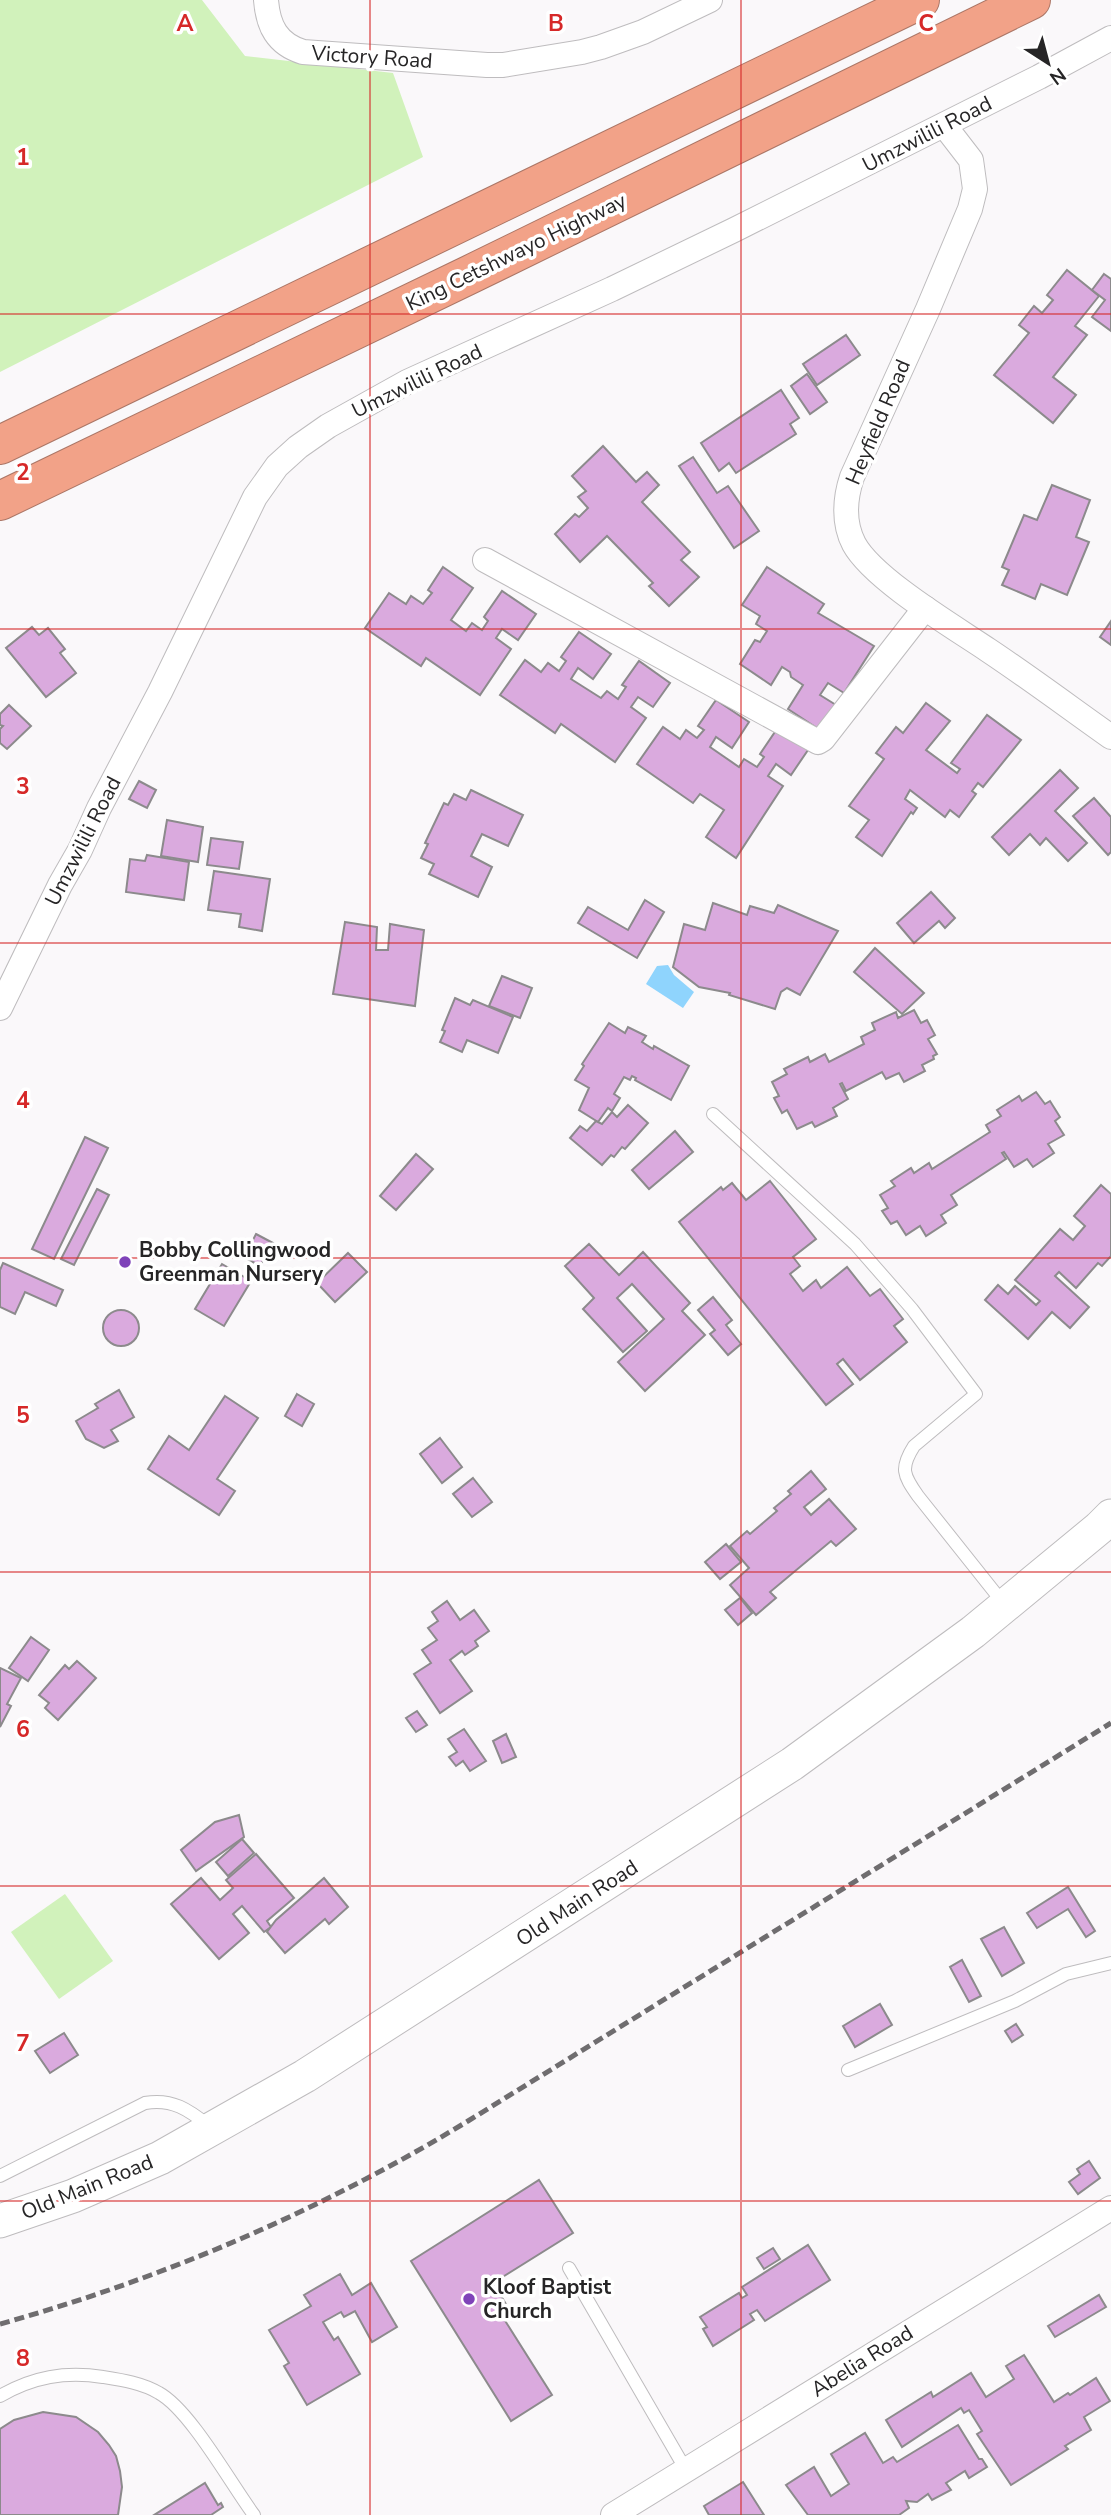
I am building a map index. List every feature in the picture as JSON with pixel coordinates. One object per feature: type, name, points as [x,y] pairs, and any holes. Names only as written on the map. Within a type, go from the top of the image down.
[{"type":"highway","points":[[0,445],[920,0]]},
{"type":"highway","name":"King Cetshwayo Highway","points":[[0,501],[1031,0]]},
{"type":"street","name":"Victory Road","points":[[266,0],[269,23],[274,31],[286,45],[303,52],[503,65],[582,52],[643,32],[710,0]]},
{"type":"street","name":"Umzwilili Road","points":[[0,1008],[255,497],[277,466],[298,447],[328,426],[407,382],[612,289],[944,125],[1111,38]]},
{"type":"street","name":"Heyfield Road","points":[[944,125],[971,160],[975,189],[970,209],[928,309],[852,477],[846,511],[848,528],[860,552],[885,577],[925,608],[1111,737]]},
{"type":"street","points":[[485,560],[818,742],[925,608]]},
{"type":"street","name":"Old Main Road","points":[[0,2221],[98,2185],[160,2158],[305,2076],[792,1764],[973,1632],[1111,1516]]},
{"type":"street","name":"Abelia Road","points":[[613,2515],[1111,2208]]},
{"type":"lane","points":[[713,1114],[855,1244],[912,1309],[976,1394],[914,1446],[907,1457],[904,1472],[918,1496],[1006,1605]]},
{"type":"lane","points":[[848,2070],[1015,2001],[1066,1973],[1111,1963]]},
{"type":"lane","points":[[0,2176],[145,2103],[164,2101],[186,2108],[213,2130]]},
{"type":"lane","points":[[569,2268],[686,2470]]},
{"type":"lane","points":[[0,2396],[43,2377],[61,2374],[87,2375],[146,2386],[162,2394],[190,2424],[254,2515]]},
{"type":"green space","points":[[0,0],[202,0],[245,56],[393,73],[423,157],[0,372]]},
{"type":"green space","points":[[65,1894],[113,1961],[59,1999],[11,1932]]},
{"type":"water","points":[[668,965],[674,975],[694,992],[683,1008],[646,984],[657,966]]},
{"type":"building","points":[[1067,270],[1099,296],[1075,326],[1087,335],[1053,377],[1076,395],[1053,423],[994,375],[1029,333],[1019,325],[1034,306],[1042,313],[1053,300],[1047,295]]},
{"type":"building","points":[[1104,274],[1111,279],[1111,331],[1092,317],[1105,300],[1092,290]]},
{"type":"building","points":[[846,335],[860,355],[817,385],[803,364]]},
{"type":"building","points":[[807,374],[827,402],[810,414],[791,386]]},
{"type":"building","points":[[781,390],[799,418],[790,424],[796,434],[736,473],[729,463],[719,471],[701,443]]},
{"type":"building","points":[[603,446],[636,482],[647,472],[659,485],[642,502],[690,552],[681,560],[699,577],[669,606],[649,586],[653,583],[607,536],[580,562],[555,534],[575,514],[579,517],[588,508],[578,497],[586,491],[572,476]]},
{"type":"building","points":[[693,457],[717,493],[728,486],[759,531],[734,548],[679,466]]},
{"type":"building","points":[[1052,485],[1090,500],[1076,537],[1089,542],[1067,595],[1041,584],[1035,599],[1002,585],[1009,570],[1002,567],[1024,515],[1037,520]]},
{"type":"building","points":[[443,567],[473,588],[451,620],[466,631],[472,623],[482,630],[488,621],[484,617],[502,591],[536,614],[518,640],[502,629],[496,638],[511,649],[480,695],[426,658],[421,666],[365,628],[389,593],[406,604],[411,596],[423,604],[432,593],[428,590]]},
{"type":"building","points":[[767,567],[824,604],[818,613],[874,646],[844,693],[828,683],[820,695],[836,705],[820,730],[788,709],[803,685],[791,677],[790,672],[782,667],[771,685],[740,664],[755,640],[760,642],[767,631],[756,624],[760,616],[742,605]]},
{"type":"building","points":[[1111,621],[1111,645],[1100,637]]},
{"type":"building","points":[[32,627],[39,635],[48,628],[65,649],[60,653],[76,673],[46,697],[6,648]]},
{"type":"building","points":[[579,632],[611,654],[593,679],[578,668],[571,679],[601,698],[607,691],[618,699],[626,687],[622,685],[639,661],[670,683],[653,707],[638,697],[631,707],[646,718],[615,762],[561,724],[555,733],[500,695],[525,660],[541,672],[548,663],[559,671],[566,661],[561,657]]},
{"type":"building","points":[[716,700],[749,722],[732,748],[716,737],[710,747],[739,767],[744,759],[757,767],[764,757],[760,754],[777,729],[808,750],[791,775],[776,764],[768,776],[783,786],[736,858],[706,837],[724,810],[700,794],[693,803],[637,764],[663,727],[680,739],[686,730],[697,738],[704,730],[698,726]]},
{"type":"building","points":[[926,703],[950,721],[926,750],[957,773],[960,769],[951,763],[987,715],[1021,740],[983,787],[978,783],[972,791],[976,794],[959,817],[950,810],[945,817],[910,790],[905,799],[917,808],[913,814],[911,812],[882,856],[856,837],[869,820],[849,806],[884,759],[876,753],[896,727],[903,733]]},
{"type":"building","points":[[9,705],[31,726],[7,749],[0,743],[0,729],[3,726],[0,725],[0,714]]},
{"type":"building","points":[[1060,770],[1078,788],[1055,811],[1087,843],[1068,861],[1046,838],[1040,845],[1030,834],[1009,855],[992,837]]},
{"type":"building","points":[[139,781],[156,790],[147,808],[129,799]]},
{"type":"building","points":[[471,790],[523,815],[508,846],[482,834],[471,856],[492,867],[478,897],[429,874],[434,864],[421,858],[444,803],[448,805],[454,794],[466,800]]},
{"type":"building","points":[[1094,798],[1111,817],[1111,852],[1108,855],[1073,816]]},
{"type":"building","points":[[167,820],[203,827],[198,862],[161,856]]},
{"type":"building","points":[[211,838],[243,842],[239,869],[207,865]]},
{"type":"building","points":[[147,855],[189,862],[184,900],[126,892],[130,859],[145,861]]},
{"type":"building","points":[[214,871],[270,879],[262,931],[239,927],[241,914],[208,910]]},
{"type":"building","points":[[931,892],[955,918],[945,928],[939,921],[914,943],[897,923]]},
{"type":"building","points":[[645,900],[664,912],[637,958],[578,923],[588,907],[628,930]]},
{"type":"building","points":[[713,903],[747,915],[750,906],[774,913],[778,905],[838,931],[800,995],[787,988],[781,992],[775,1009],[729,995],[730,993],[699,987],[673,967],[684,924],[705,930]]},
{"type":"building","points":[[345,922],[377,927],[376,950],[388,950],[390,924],[424,930],[415,1006],[333,994]]},
{"type":"building","points":[[875,948],[924,993],[902,1014],[854,972]]},
{"type":"building","points":[[502,976],[532,988],[520,1018],[489,1006]]},
{"type":"building","points":[[455,998],[470,1005],[473,1000],[513,1017],[498,1053],[467,1040],[462,1052],[440,1042]]},
{"type":"building","points":[[914,1010],[921,1023],[927,1020],[935,1035],[928,1039],[937,1054],[933,1056],[934,1059],[922,1065],[925,1071],[904,1082],[899,1073],[886,1079],[882,1072],[846,1091],[842,1083],[840,1084],[848,1099],[833,1108],[837,1116],[815,1127],[812,1122],[797,1129],[787,1110],[782,1113],[774,1098],[779,1096],[772,1082],[787,1074],[784,1069],[808,1057],[810,1062],[825,1054],[829,1062],[864,1044],[861,1037],[875,1030],[872,1023],[896,1012],[898,1018]]},
{"type":"building","points":[[609,1023],[625,1033],[628,1027],[646,1036],[642,1042],[689,1066],[671,1100],[632,1076],[630,1080],[624,1077],[614,1094],[620,1098],[612,1111],[608,1108],[598,1122],[579,1110],[589,1088],[575,1080],[584,1066],[582,1064]]},
{"type":"building","points":[[1036,1092],[1045,1104],[1050,1101],[1060,1117],[1055,1121],[1064,1135],[1048,1144],[1054,1153],[1033,1167],[1027,1159],[1014,1167],[1004,1152],[1002,1153],[1006,1159],[951,1195],[957,1205],[941,1215],[946,1223],[926,1236],[920,1226],[906,1235],[897,1221],[891,1224],[882,1211],[888,1208],[880,1195],[895,1186],[891,1181],[911,1168],[914,1173],[929,1163],[932,1169],[990,1132],[986,1125],[1001,1116],[997,1110],[1019,1096],[1022,1101]]},
{"type":"building","points":[[628,1105],[648,1123],[625,1149],[622,1147],[602,1165],[570,1138],[580,1126],[587,1131],[596,1121],[602,1124],[612,1112],[617,1117]]},
{"type":"building","points":[[675,1131],[693,1152],[649,1189],[632,1170]]},
{"type":"building","points":[[85,1137],[108,1148],[54,1259],[32,1249]]},
{"type":"building","points":[[416,1154],[433,1169],[396,1210],[380,1196]]},
{"type":"building","points":[[770,1181],[816,1239],[793,1257],[800,1266],[790,1274],[803,1291],[816,1280],[821,1288],[847,1267],[870,1296],[880,1289],[903,1319],[894,1326],[907,1342],[860,1380],[843,1359],[837,1364],[853,1384],[826,1405],[679,1222],[721,1187],[723,1190],[732,1183],[746,1200]]},
{"type":"building","points":[[1101,1185],[1111,1194],[1111,1256],[1102,1266],[1098,1263],[1076,1288],[1059,1272],[1055,1276],[1089,1307],[1070,1328],[1052,1312],[1028,1339],[985,1300],[998,1285],[1008,1294],[1015,1286],[1036,1305],[1040,1301],[1015,1280],[1060,1229],[1073,1240],[1085,1226],[1074,1216]]},
{"type":"building","points":[[97,1189],[109,1195],[74,1265],[61,1259]]},
{"type":"building","points":[[256,1234],[273,1243],[260,1266],[244,1257]]},
{"type":"building","points":[[589,1244],[619,1275],[643,1252],[690,1303],[682,1311],[705,1335],[645,1391],[618,1362],[664,1319],[632,1284],[617,1298],[647,1331],[623,1352],[583,1309],[594,1298],[565,1266]]},
{"type":"building","points":[[348,1253],[367,1272],[335,1302],[317,1283]]},
{"type":"building","points":[[3,1263],[63,1290],[56,1306],[25,1292],[15,1314],[0,1307],[0,1270]]},
{"type":"building","points":[[222,1264],[251,1281],[224,1326],[195,1309]]},
{"type":"building","points":[[713,1297],[732,1320],[726,1325],[741,1344],[728,1355],[710,1334],[715,1330],[698,1310]]},
{"type":"building","points":[[121,1310],[134,1315],[139,1328],[134,1341],[121,1346],[108,1341],[103,1328],[108,1315]]},
{"type":"building","points":[[119,1390],[134,1417],[111,1430],[118,1441],[104,1448],[86,1439],[76,1421],[98,1408],[95,1404]]},
{"type":"building","points":[[297,1394],[314,1404],[302,1426],[285,1416]]},
{"type":"building","points":[[225,1396],[258,1418],[217,1479],[235,1491],[219,1515],[148,1469],[169,1436],[189,1450]]},
{"type":"building","points":[[440,1438],[462,1467],[442,1483],[420,1454]]},
{"type":"building","points":[[811,1471],[826,1489],[804,1507],[811,1515],[829,1499],[856,1529],[836,1546],[831,1541],[770,1592],[776,1598],[756,1615],[730,1585],[749,1568],[730,1546],[747,1531],[750,1534],[777,1511],[774,1508],[791,1494],[788,1491]]},
{"type":"building","points":[[473,1478],[492,1502],[472,1517],[453,1494]]},
{"type":"building","points":[[726,1544],[741,1562],[720,1579],[705,1562]]},
{"type":"building","points":[[740,1598],[752,1613],[738,1625],[725,1610]]},
{"type":"building","points":[[447,1601],[460,1620],[474,1610],[489,1631],[475,1641],[478,1646],[465,1655],[462,1651],[450,1660],[472,1691],[440,1713],[414,1674],[431,1663],[422,1650],[437,1640],[428,1628],[438,1621],[432,1612]]},
{"type":"building","points":[[31,1637],[49,1650],[28,1681],[9,1668]]},
{"type":"building","points":[[77,1661],[96,1678],[58,1720],[45,1708],[49,1703],[39,1695],[65,1665],[69,1669]]},
{"type":"building","points":[[0,1668],[21,1678],[7,1704],[11,1706],[0,1727]]},
{"type":"building","points":[[417,1711],[427,1725],[416,1732],[406,1718]]},
{"type":"building","points":[[464,1729],[486,1761],[470,1771],[463,1761],[456,1766],[449,1757],[457,1752],[448,1739]]},
{"type":"building","points":[[506,1734],[516,1757],[502,1763],[493,1741]]},
{"type":"building","points":[[239,1815],[244,1837],[196,1871],[181,1850],[215,1822]]},
{"type":"building","points":[[242,1839],[254,1853],[228,1876],[216,1862]]},
{"type":"building","points":[[256,1854],[294,1898],[267,1921],[271,1927],[264,1932],[242,1906],[233,1914],[249,1933],[219,1959],[171,1904],[201,1878],[220,1900],[233,1888],[226,1880]]},
{"type":"building","points":[[324,1878],[348,1907],[329,1924],[325,1919],[285,1953],[267,1932],[276,1920]]},
{"type":"building","points":[[1068,1887],[1095,1931],[1086,1937],[1068,1909],[1037,1928],[1027,1913]]},
{"type":"building","points":[[1004,1927],[1024,1963],[1002,1976],[981,1939]]},
{"type":"building","points":[[962,1960],[981,1996],[969,2002],[950,1967]]},
{"type":"building","points":[[880,2004],[892,2025],[855,2047],[843,2026]]},
{"type":"building","points":[[1016,2024],[1023,2035],[1012,2042],[1005,2031]]},
{"type":"building","points":[[64,2033],[78,2055],[50,2073],[35,2051]]},
{"type":"building","points":[[1089,2161],[1100,2178],[1078,2194],[1069,2182],[1080,2174],[1077,2169]]},
{"type":"building","name":"Kloof Baptist Church","points":[[539,2180],[573,2233],[493,2283],[512,2314],[504,2319],[552,2395],[511,2421],[411,2261]]},
{"type":"building","points":[[808,2245],[830,2280],[765,2321],[757,2310],[750,2314],[754,2320],[713,2346],[703,2329],[707,2327],[700,2317],[739,2293],[742,2298],[747,2295],[742,2287]]},
{"type":"building","points":[[773,2248],[780,2259],[764,2269],[757,2258]]},
{"type":"building","points":[[340,2274],[352,2295],[371,2283],[397,2327],[372,2342],[355,2311],[344,2317],[341,2312],[323,2322],[334,2340],[338,2337],[360,2374],[307,2405],[284,2366],[289,2363],[269,2330],[311,2306],[304,2295]]},
{"type":"building","points":[[1099,2295],[1106,2307],[1055,2337],[1048,2326]]},
{"type":"building","points":[[1024,2355],[1054,2402],[1096,2378],[1110,2401],[1084,2417],[1091,2430],[1065,2446],[1068,2449],[1011,2485],[977,2434],[982,2431],[969,2410],[964,2413],[961,2408],[902,2447],[886,2420],[931,2392],[933,2397],[971,2373],[986,2397],[1014,2379],[1006,2366]]},
{"type":"building","points":[[43,2412],[76,2417],[98,2432],[109,2445],[116,2456],[120,2471],[122,2487],[118,2515],[0,2515],[0,2429],[14,2420]]},
{"type":"building","points":[[958,2425],[987,2467],[969,2478],[965,2471],[946,2483],[951,2490],[932,2500],[928,2494],[917,2502],[906,2501],[909,2508],[899,2515],[808,2515],[786,2485],[814,2467],[831,2496],[849,2484],[831,2454],[865,2433],[883,2463],[893,2457],[897,2462]]},
{"type":"building","points":[[743,2482],[764,2515],[709,2515],[704,2506]]},
{"type":"building","points":[[205,2483],[218,2505],[221,2503],[223,2507],[211,2515],[154,2515]]},
{"type":"railway","points":[[0,2324],[61,2306],[182,2263],[241,2239],[356,2184],[468,2121],[1111,1723]]},
{"type":"place","name":"Bobby Collingwood Greenman Nursery","points":[[125,1262]]},
{"type":"place","name":"Kloof Baptist Church","points":[[469,2299]]}]
